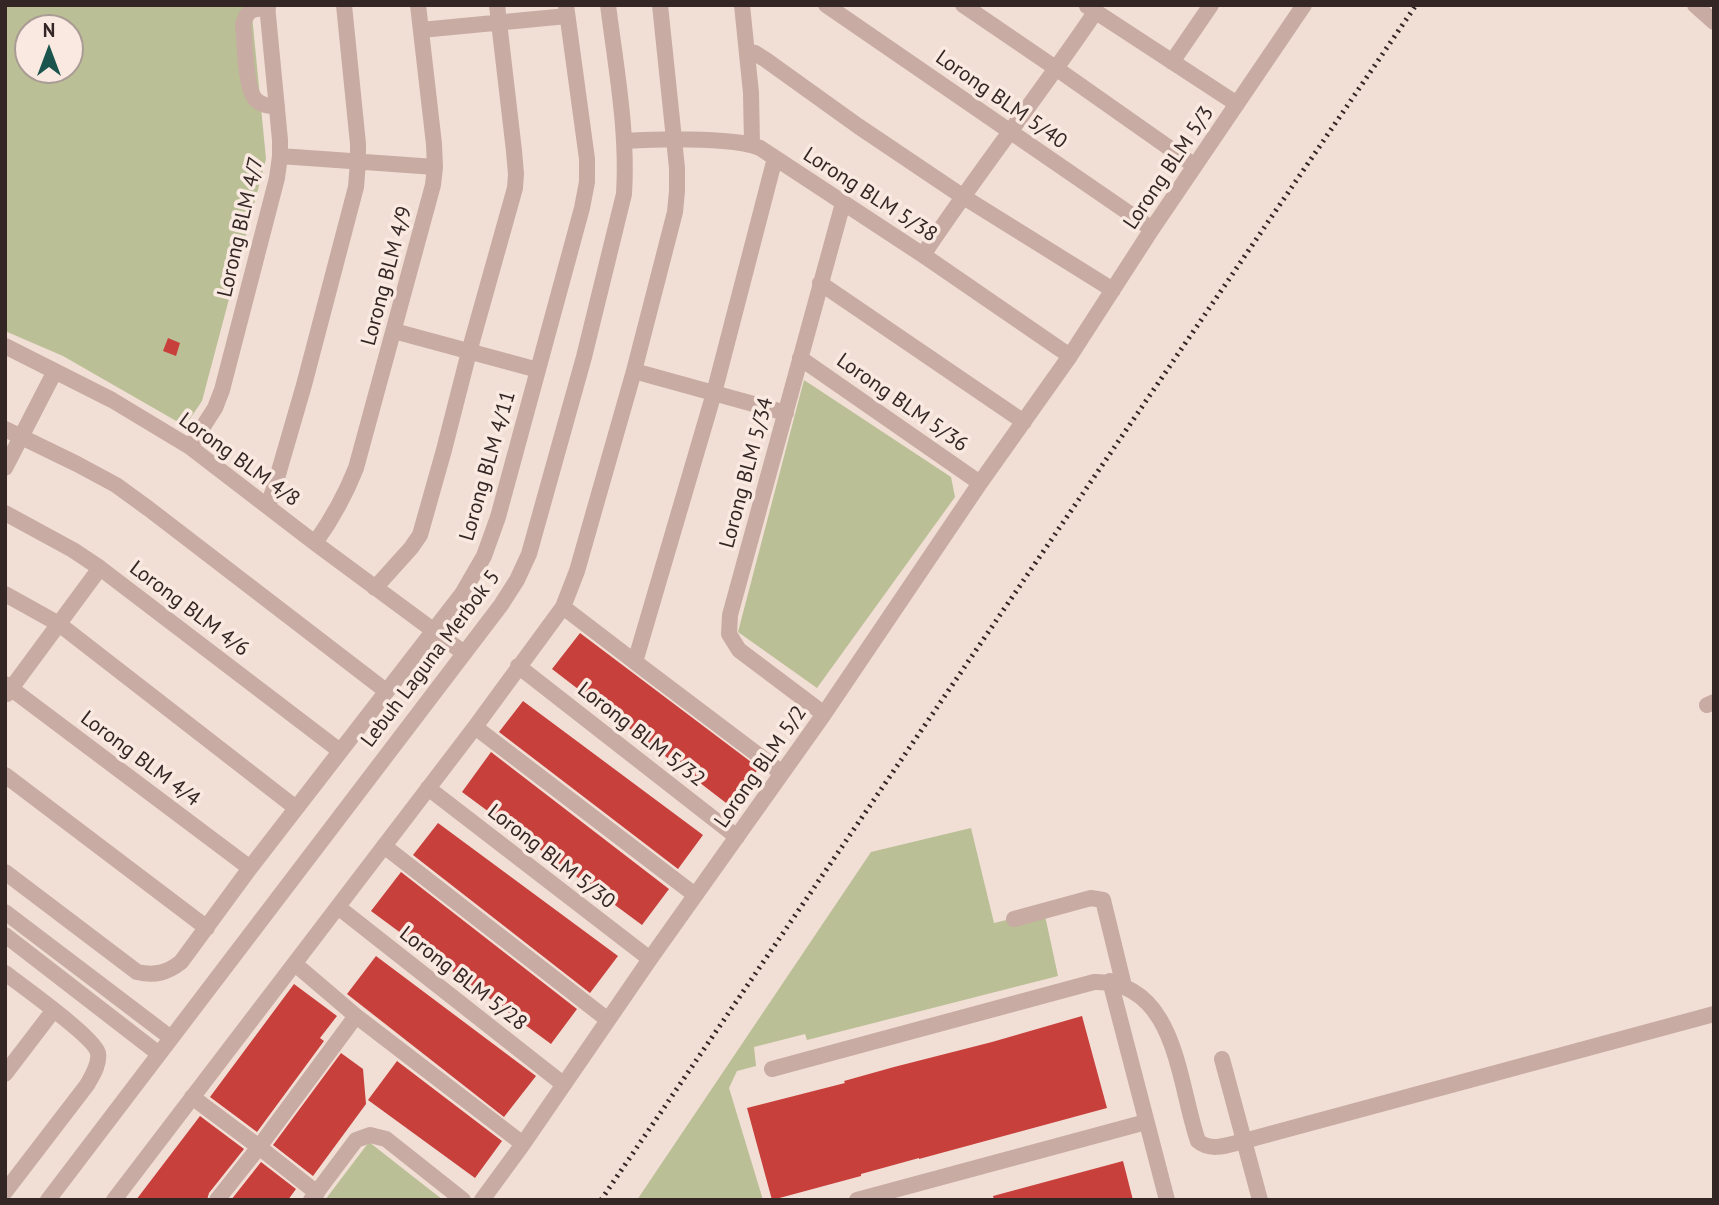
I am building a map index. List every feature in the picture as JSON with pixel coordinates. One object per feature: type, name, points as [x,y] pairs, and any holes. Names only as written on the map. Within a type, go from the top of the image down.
[{"type":"street","points":[[268,506],[356,187],[358,144],[344,5]]},
{"type":"street","name":"Lorong BLM 4/9","points":[[315,543],[345,496],[356,468],[433,185],[435,167],[418,5]]},
{"type":"street","points":[[375,589],[420,535],[515,188],[515,162],[497,5]]},
{"type":"street","name":"Lebuh Laguna Merbok 5","points":[[48,1200],[501,605],[517,580],[529,554],[584,357],[624,194],[624,141],[608,5]]},
{"type":"street","points":[[114,1200],[475,727],[563,607],[577,571],[634,371],[675,212],[677,167],[660,5]]},
{"type":"street","points":[[741,5],[751,93],[752,144]]},
{"type":"street","name":"Lorong BLM 5/40","points":[[826,5],[1152,229]]},
{"type":"street","points":[[963,5],[1195,166]]},
{"type":"street","points":[[1172,62],[1210,5]]},
{"type":"street","name":"Lorong BLM 5/3","points":[[1070,356],[1152,229],[1304,5]]},
{"type":"street","points":[[1695,5],[1714,22]]},
{"type":"street","points":[[267,6],[253,9],[246,15],[243,24],[249,90],[255,100],[266,106],[277,106]]},
{"type":"street","name":"Lorong BLM 4/7","points":[[190,447],[215,408],[222,390],[277,178],[280,156],[267,6]]},
{"type":"street","points":[[923,255],[962,195],[1101,10],[1172,62],[1237,104]]},
{"type":"street","points":[[421,30],[499,22],[566,11]]},
{"type":"street","name":"Lorong BLM 4/11","points":[[5,872],[137,972],[161,974],[171,969],[181,962],[250,868],[462,594],[484,556],[498,517],[587,182],[587,159],[566,11]]},
{"type":"street","points":[[747,51],[766,60],[858,126],[962,195],[1113,290]]},
{"type":"street","name":"Lorong BLM 5/38","points":[[624,141],[674,138],[752,144],[923,255],[1070,356]]},
{"type":"street","points":[[280,156],[435,167]]},
{"type":"street","points":[[635,662],[714,393],[775,158]]},
{"type":"street","name":"Lorong BLM 5/34","points":[[824,714],[739,650],[729,634],[730,615],[843,203]]},
{"type":"street","points":[[820,283],[1024,422]]},
{"type":"street","points":[[394,331],[538,370]]},
{"type":"street","name":"Lorong BLM 4/8","points":[[5,346],[112,400],[190,447],[375,589],[464,653]]},
{"type":"street","name":"Lorong BLM 5/2","points":[[482,1200],[824,714],[980,483],[1070,356]]},
{"type":"street","name":"Lorong BLM 5/36","points":[[800,358],[980,483]]},
{"type":"street","points":[[5,468],[55,370]]},
{"type":"street","points":[[634,371],[786,413]]},
{"type":"street","points":[[5,429],[116,485],[387,691]]},
{"type":"street","name":"Lorong BLM 4/6","points":[[5,513],[64,544],[100,568],[340,751]]},
{"type":"street","points":[[7,689],[100,568]]},
{"type":"street","points":[[5,594],[58,624],[296,808]]},
{"type":"street","points":[[563,607],[782,773]]},
{"type":"street","name":"Lorong BLM 5/32","points":[[519,666],[737,836]]},
{"type":"street","name":"Lorong BLM 4/4","points":[[7,689],[250,868]]},
{"type":"street","points":[[475,727],[695,895]]},
{"type":"street","points":[[5,775],[207,928]]},
{"type":"street","name":"Lorong BLM 5/30","points":[[428,788],[650,959]]},
{"type":"street","points":[[384,846],[608,1020]]},
{"type":"street","points":[[1014,919],[1091,898],[1103,900],[1117,984],[1146,1122],[1167,1200]]},
{"type":"street","name":"Lorong BLM 5/28","points":[[338,907],[563,1084]]},
{"type":"street","points":[[5,912],[171,1038]]},
{"type":"street","points":[[5,935],[159,1054]]},
{"type":"street","points":[[295,964],[356,1016],[523,1144]]},
{"type":"street","points":[[5,973],[82,1034],[98,1054],[96,1066],[87,1085],[5,1192]]},
{"type":"street","points":[[772,1069],[1094,982],[1117,984],[1143,998],[1162,1020],[1171,1040],[1198,1141],[1205,1147],[1213,1148],[1714,1014]]},
{"type":"street","points":[[5,1074],[53,1011]]},
{"type":"street","points":[[217,1200],[356,1016]]},
{"type":"street","points":[[1222,1059],[1261,1200]]},
{"type":"street","points":[[192,1097],[259,1147],[314,1196],[356,1140],[370,1135],[386,1139],[463,1200]]},
{"type":"street","points":[[857,1200],[1146,1122]]},
{"type":"green space","points":[[5,5],[251,5],[266,159],[202,401],[185,426],[63,356],[5,331]]},
{"type":"green space","points":[[804,380],[951,477],[955,497],[817,688],[738,632]]},
{"type":"green space","points":[[971,828],[994,923],[1044,911],[1058,976],[807,1040],[805,1034],[754,1047],[756,1066],[737,1071],[729,1088],[763,1200],[637,1200],[871,852]]},
{"type":"green space","points":[[369,1142],[443,1200],[325,1200]]},
{"type":"building","points":[[168,338],[180,343],[176,356],[163,351]]},
{"type":"building","points":[[580,633],[759,768],[730,806],[552,669]]},
{"type":"building","points":[[523,701],[703,835],[678,869],[499,732]]},
{"type":"building","points":[[491,752],[669,889],[642,925],[462,792]]},
{"type":"building","points":[[438,823],[618,956],[590,993],[413,855]]},
{"type":"building","points":[[401,872],[577,1009],[551,1044],[371,911]]},
{"type":"building","points":[[376,956],[536,1076],[504,1117],[347,994]]},
{"type":"building","points":[[294,984],[337,1016],[320,1038],[324,1041],[257,1132],[210,1097]]},
{"type":"building","points":[[1082,1016],[1107,1108],[772,1200],[747,1108]]},
{"type":"building","points":[[341,1053],[363,1069],[366,1104],[313,1176],[273,1145]]},
{"type":"building","points":[[397,1061],[502,1141],[475,1178],[368,1100]]},
{"type":"building","points":[[200,1116],[244,1149],[209,1193],[207,1200],[136,1200]]},
{"type":"building","points":[[1123,1161],[1133,1200],[994,1200],[993,1196]]},
{"type":"building","points":[[261,1162],[296,1189],[288,1200],[231,1200]]},
{"type":"railway","points":[[601,1200],[1416,5]]}]
